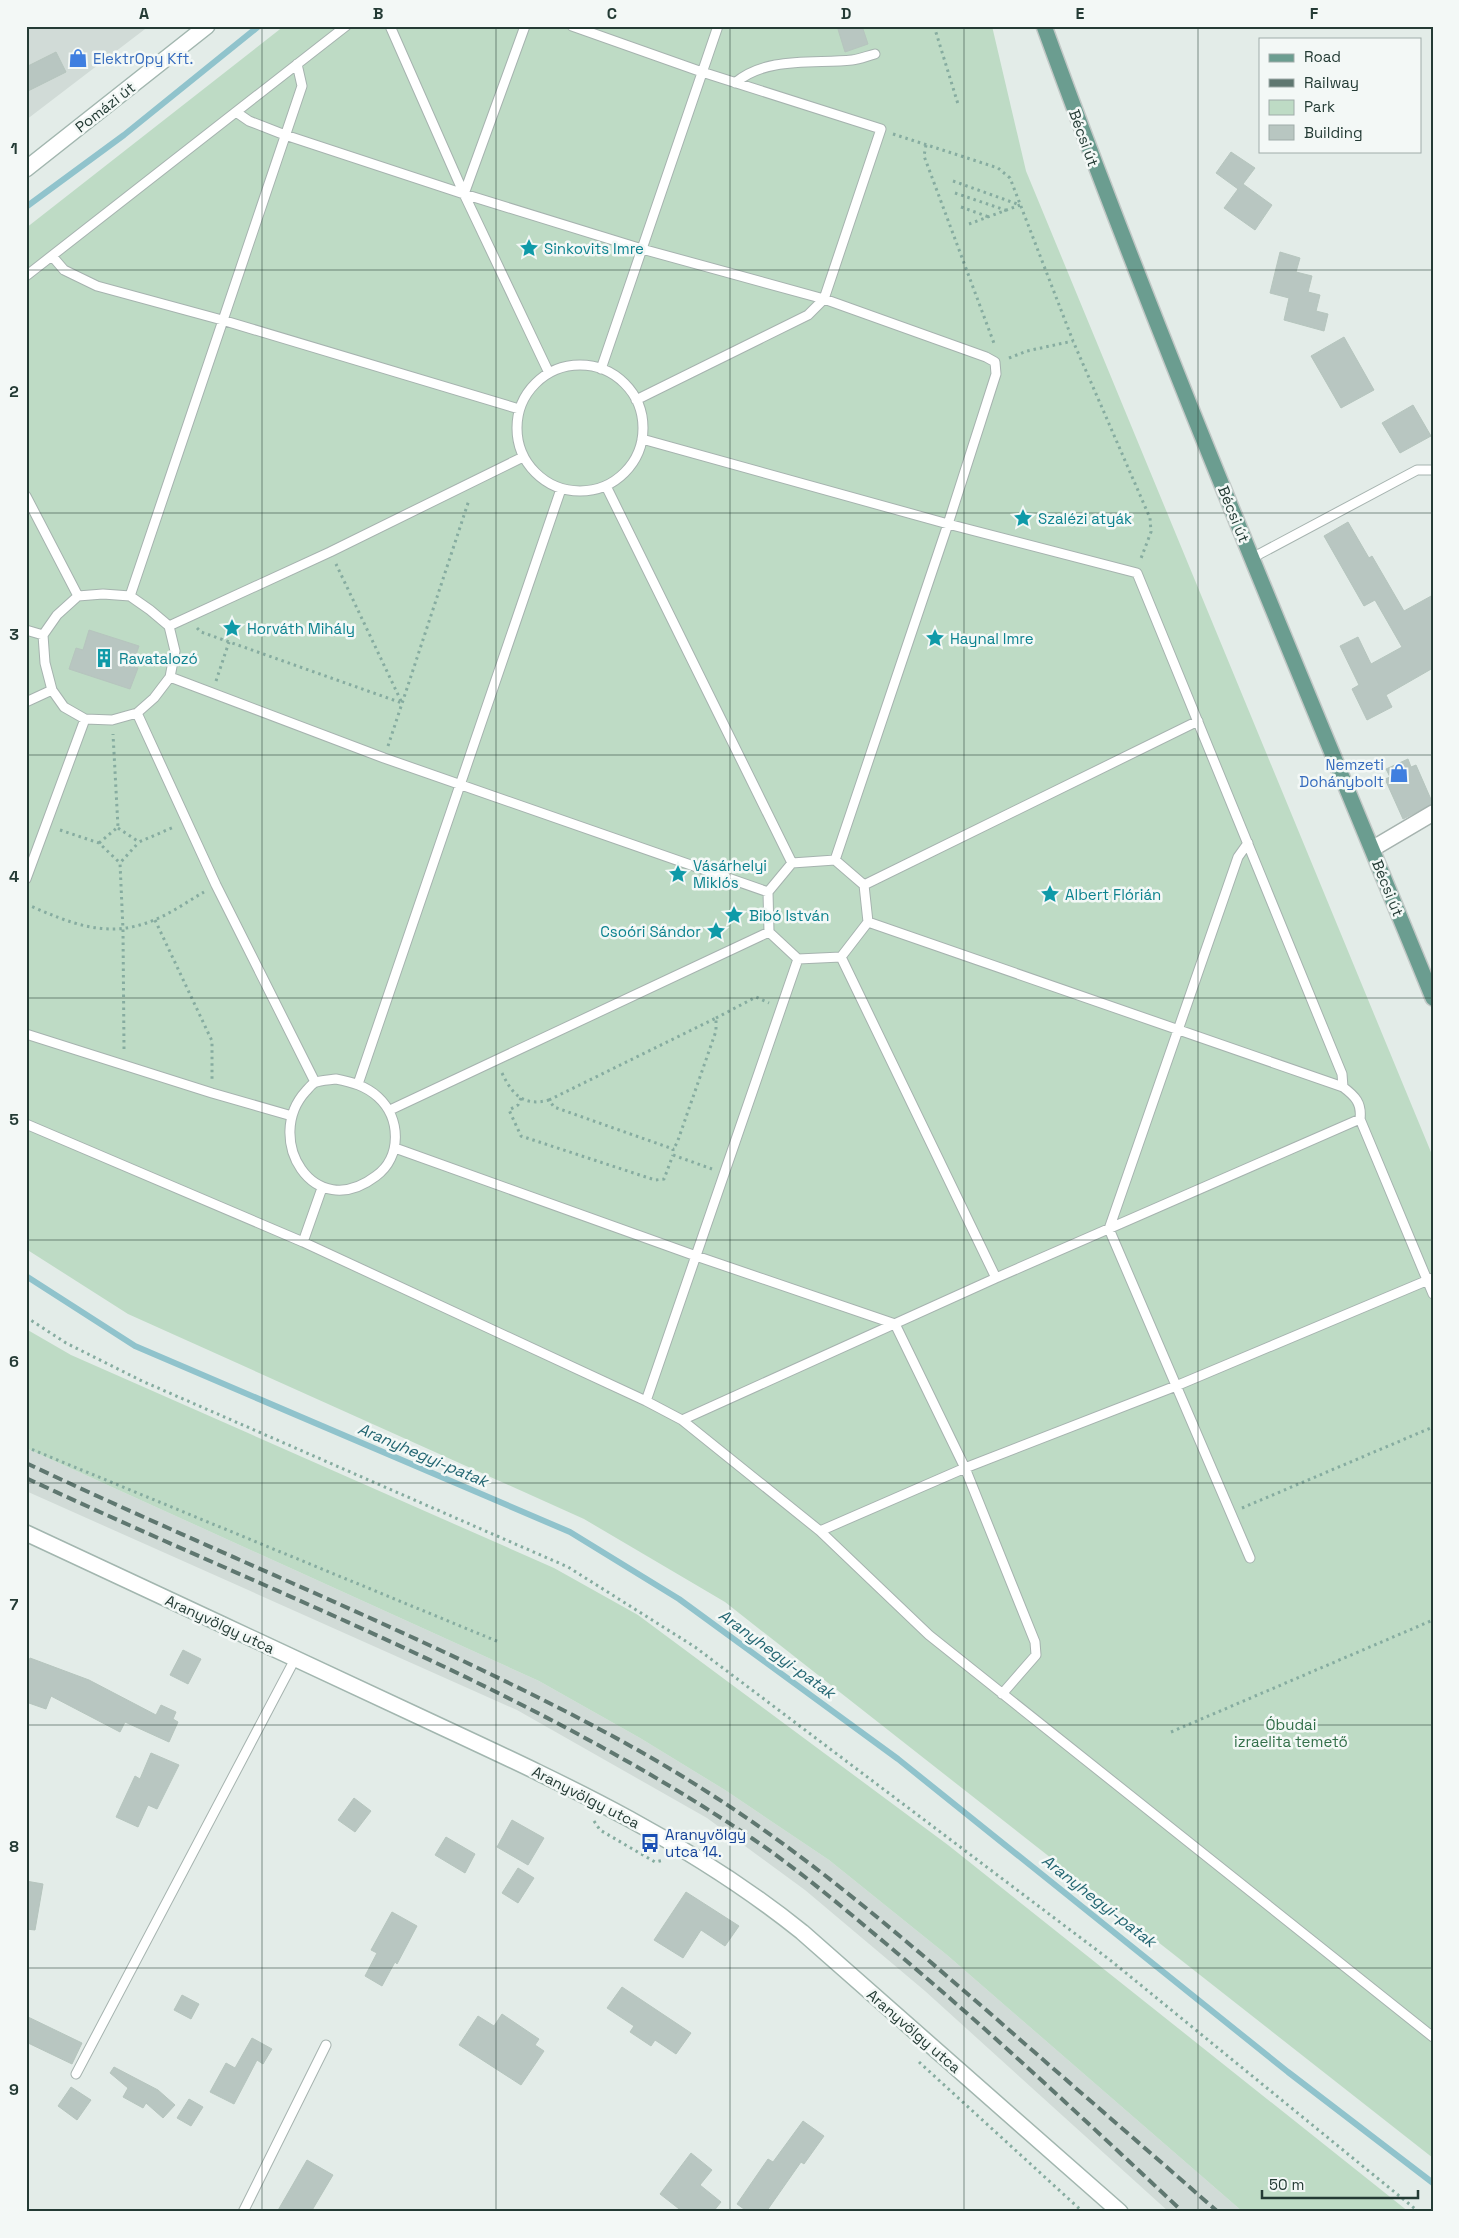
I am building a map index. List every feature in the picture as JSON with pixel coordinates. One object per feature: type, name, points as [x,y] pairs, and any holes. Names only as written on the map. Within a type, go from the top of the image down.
[{"type":"main road","name":"Bécsi út","points":[[1044,26],[1098,175],[1252,558],[1433,998]]},
{"type":"street","name":"Pomázi út","points":[[26,169],[207,26]]},
{"type":"street","points":[[1372,849],[1433,813]]},
{"type":"street","name":"Aranyvölgy utca","points":[[26,1533],[597,1800],[695,1855],[746,1889],[802,1932],[1120,2212]]},
{"type":"lane","points":[[26,276],[346,26]]},
{"type":"lane","points":[[390,26],[464,194],[548,373]]},
{"type":"lane","points":[[464,194],[525,26]]},
{"type":"lane","points":[[572,26],[702,72],[881,130],[824,299],[808,315],[636,400]]},
{"type":"lane","points":[[601,369],[718,26]]},
{"type":"lane","points":[[735,83],[745,74],[774,66],[855,59],[875,54]]},
{"type":"lane","points":[[130,596],[302,86],[297,64]]},
{"type":"lane","points":[[236,112],[249,121],[285,135],[464,194],[642,250],[824,299],[986,357],[995,362],[996,374],[948,524],[835,860]]},
{"type":"lane","points":[[52,256],[64,270],[97,286],[222,320],[519,409]]},
{"type":"lane","points":[[578,365],[601,369],[624,382],[636,400],[642,417],[642,439],[630,468],[606,486],[584,491],[562,489],[538,476],[523,457],[516,434],[519,409],[530,388],[548,373],[578,365]]},
{"type":"lane","points":[[642,439],[948,524],[1137,573],[1342,1074],[1343,1087]]},
{"type":"lane","points":[[169,626],[330,552],[523,457]]},
{"type":"lane","points":[[1252,558],[1417,470],[1433,470]]},
{"type":"lane","points":[[606,486],[792,863]]},
{"type":"lane","points":[[358,1084],[562,489]]},
{"type":"lane","points":[[26,496],[78,596]]},
{"type":"lane","points":[[104,594],[130,596],[169,626],[175,651],[170,677],[154,698],[137,713],[112,720],[85,719],[64,707],[52,690],[45,663],[43,635],[57,615],[78,596],[104,594]]},
{"type":"lane","points":[[26,630],[43,635]]},
{"type":"lane","points":[[170,677],[384,758],[768,892]]},
{"type":"lane","points":[[26,702],[52,690]]},
{"type":"lane","points":[[137,713],[216,885],[315,1082]]},
{"type":"lane","points":[[26,879],[85,719]]},
{"type":"lane","points":[[864,885],[1198,721]]},
{"type":"lane","points":[[1248,843],[1238,857],[1109,1229],[1250,1558]]},
{"type":"lane","points":[[835,860],[864,885],[868,922],[841,957],[798,959],[769,932],[768,892],[792,863],[835,860]]},
{"type":"lane","points":[[868,922],[1343,1087],[1356,1097],[1361,1111],[1360,1120],[1430,1279],[1433,1294]]},
{"type":"lane","points":[[390,1110],[769,932]]},
{"type":"lane","points":[[841,957],[996,1278]]},
{"type":"lane","points":[[646,1401],[798,959]]},
{"type":"lane","points":[[26,1034],[212,1093],[292,1116]]},
{"type":"lane","points":[[336,1079],[358,1084],[377,1096],[390,1110],[396,1129],[395,1148],[383,1171],[362,1187],[340,1191],[322,1188],[305,1175],[295,1158],[290,1137],[292,1116],[299,1099],[315,1082],[336,1079]]},
{"type":"lane","points":[[682,1420],[996,1278],[1360,1120]]},
{"type":"lane","points":[[26,1124],[303,1242],[646,1401],[682,1420],[820,1531],[929,1635],[1433,2037]]},
{"type":"lane","points":[[395,1148],[696,1256],[895,1324],[965,1468],[1035,1642],[1036,1655],[1002,1694]]},
{"type":"lane","points":[[303,1242],[322,1188]]},
{"type":"lane","points":[[820,1531],[965,1468],[1176,1386],[1430,1279]]},
{"type":"lane","points":[[76,2074],[295,1659]]},
{"type":"lane","points":[[243,2212],[326,2046]]},
{"type":"path","points":[[934,26],[958,104]]},
{"type":"path","points":[[881,130],[998,168],[1010,178],[1073,341],[1150,518],[1149,539],[1137,573]]},
{"type":"path","points":[[926,145],[924,156],[997,352],[995,362]]},
{"type":"path","points":[[953,181],[1020,205]]},
{"type":"path","points":[[954,193],[1008,210]]},
{"type":"path","points":[[970,224],[1020,205]]},
{"type":"path","points":[[961,207],[990,217]]},
{"type":"path","points":[[995,362],[1026,351],[1073,341]]},
{"type":"path","points":[[384,758],[475,481]]},
{"type":"path","points":[[330,552],[402,703]]},
{"type":"path","points":[[188,617],[201,632],[402,703]]},
{"type":"path","points":[[212,693],[228,642]]},
{"type":"path","points":[[112,720],[118,827]]},
{"type":"path","points":[[120,863],[139,842],[186,822]]},
{"type":"path","points":[[45,825],[99,843],[120,863],[123,930],[124,1065]]},
{"type":"path","points":[[118,827],[139,842]]},
{"type":"path","points":[[99,843],[118,827]]},
{"type":"path","points":[[26,904],[64,921],[96,930],[123,930],[155,920],[216,885]]},
{"type":"path","points":[[155,920],[212,1041],[212,1093]]},
{"type":"path","points":[[497,1060],[511,1090],[521,1098],[539,1103],[549,1100],[756,997]]},
{"type":"path","points":[[521,1098],[518,1105],[509,1110],[521,1136],[656,1180],[664,1179],[716,1031],[716,1018]]},
{"type":"path","points":[[549,1100],[554,1107],[673,1149]]},
{"type":"path","points":[[673,1155],[725,1174]]},
{"type":"path","points":[[26,1317],[66,1343],[142,1381],[568,1567],[695,1647],[1110,1960],[1419,2212]]},
{"type":"path","points":[[1230,1513],[1433,1427]]},
{"type":"path","points":[[26,1447],[499,1642]]},
{"type":"path","points":[[1171,1732],[1433,1620]]},
{"type":"path","points":[[592,1819],[600,1830],[655,1862],[666,1860],[672,1863]]},
{"type":"path","points":[[917,2060],[1083,2212]]},
{"type":"shaded area","points":[[26,26],[149,26],[26,120]]},
{"type":"shaded area","points":[[26,1448],[539,1681],[640,1738],[725,1790],[829,1860],[947,1955],[1243,2212],[1169,2212],[925,1991],[805,1890],[707,1818],[517,1710],[26,1491]]},
{"type":"green space","name":"Óbudai izraelita temető","points":[[284,26],[992,26],[1026,171],[1433,1157],[1433,2158],[725,1602],[584,1519],[128,1314],[26,1249],[26,228]]},
{"type":"green space","points":[[26,1329],[71,1355],[554,1568],[638,1615],[948,1845],[1409,2212],[1243,2212],[947,1955],[829,1860],[725,1790],[640,1738],[539,1681],[26,1448]]},
{"type":"building","points":[[837,26],[862,26],[868,44],[845,52]]},
{"type":"building","points":[[56,52],[66,72],[26,92],[26,67]]},
{"type":"building","points":[[1231,152],[1255,168],[1243,184],[1272,205],[1255,230],[1224,208],[1238,189],[1216,173]]},
{"type":"building","points":[[1280,252],[1300,258],[1296,272],[1312,276],[1308,292],[1320,295],[1316,311],[1328,314],[1324,331],[1284,320],[1289,298],[1270,293]]},
{"type":"building","points":[[1344,337],[1374,390],[1341,408],[1311,356]]},
{"type":"building","points":[[1413,405],[1431,436],[1400,453],[1382,423]]},
{"type":"building","points":[[1348,522],[1369,558],[1372,556],[1404,611],[1433,595],[1433,668],[1386,695],[1392,707],[1367,720],[1352,689],[1359,685],[1340,646],[1358,637],[1371,664],[1402,647],[1375,600],[1364,606],[1324,536]]},
{"type":"building","name":"Ravatalozó","points":[[89,630],[139,646],[132,666],[138,668],[130,689],[69,669],[76,648],[83,650]]},
{"type":"building","points":[[1408,759],[1411,767],[1416,765],[1433,804],[1403,819],[1385,779],[1390,777],[1386,769]]},
{"type":"building","points":[[183,1650],[201,1659],[188,1684],[170,1675]]},
{"type":"building","points":[[30,1658],[89,1680],[156,1715],[161,1705],[176,1712],[173,1719],[178,1722],[169,1742],[125,1722],[120,1732],[51,1696],[46,1709],[26,1702],[26,1667]]},
{"type":"building","points":[[151,1753],[179,1765],[157,1809],[148,1805],[138,1827],[116,1817],[135,1776],[140,1779]]},
{"type":"building","points":[[354,1798],[371,1811],[355,1832],[338,1820]]},
{"type":"building","points":[[512,1820],[544,1838],[528,1865],[497,1847]]},
{"type":"building","points":[[446,1837],[475,1854],[465,1873],[435,1855]]},
{"type":"building","points":[[518,1868],[534,1878],[518,1903],[502,1893]]},
{"type":"building","points":[[26,1881],[43,1884],[35,1930],[26,1929]]},
{"type":"building","points":[[686,1892],[739,1926],[725,1946],[701,1930],[683,1958],[654,1940]]},
{"type":"building","points":[[392,1912],[417,1926],[397,1964],[395,1962],[382,1986],[365,1976],[377,1953],[371,1950]]},
{"type":"building","points":[[622,1987],[691,2033],[676,2054],[655,2040],[651,2046],[630,2032],[634,2026],[607,2008]]},
{"type":"building","points":[[182,1995],[199,2004],[191,2019],[174,2010]]},
{"type":"building","points":[[502,2014],[539,2039],[535,2045],[544,2051],[521,2085],[459,2045],[478,2016],[494,2026]]},
{"type":"building","points":[[26,2016],[82,2043],[72,2064],[26,2042]]},
{"type":"building","points":[[252,2038],[272,2049],[263,2064],[257,2060],[234,2104],[210,2092],[226,2063],[235,2068]]},
{"type":"building","points":[[114,2067],[158,2090],[175,2105],[163,2118],[146,2103],[143,2108],[123,2097],[128,2088],[110,2073]]},
{"type":"building","points":[[71,2087],[91,2100],[77,2120],[58,2106]]},
{"type":"building","points":[[189,2099],[203,2107],[191,2126],[177,2118]]},
{"type":"building","points":[[803,2121],[824,2136],[804,2164],[801,2162],[766,2212],[748,2212],[737,2204],[768,2159],[773,2162]]},
{"type":"building","points":[[691,2153],[712,2170],[700,2185],[721,2202],[713,2212],[683,2212],[660,2194]]},
{"type":"building","points":[[307,2160],[333,2175],[311,2212],[277,2212]]},
{"type":"waterway","points":[[26,207],[124,135],[259,26]]},
{"type":"waterway","name":"Aranyhegyi-patak","points":[[26,1276],[135,1346],[570,1532],[679,1599],[898,1759],[1288,2072],[1433,2183]]},
{"type":"railway","points":[[26,1463],[461,1660],[589,1723],[682,1776],[749,1820],[821,1872],[891,1928],[1218,2212]]},
{"type":"railway","points":[[26,1478],[489,1688],[579,1735],[667,1785],[753,1839],[852,1915],[922,1975],[998,2041],[1183,2212]]},
{"type":"place","name":"ElektrOpy Kft.","points":[[78,58]]},
{"type":"place","name":"Sinkovits Imre","points":[[529,248]]},
{"type":"place","name":"Szalézi atyák","points":[[1023,518]]},
{"type":"place","name":"Horváth Mihály","points":[[232,628]]},
{"type":"place","name":"Haynal Imre","points":[[935,638]]},
{"type":"place","name":"Ravatalozó","points":[[104,658]]},
{"type":"place","name":"Nemzeti Dohánybolt","points":[[1399,773]]},
{"type":"place","name":"Vásárhelyi Miklós","points":[[678,874]]},
{"type":"place","name":"Albert Flórián","points":[[1050,894]]},
{"type":"place","name":"Bibó István","points":[[734,915]]},
{"type":"place","name":"Csoóri Sándor","points":[[716,931]]},
{"type":"place","name":"Aranyvölgy utca 14.","points":[[650,1843]]}]
